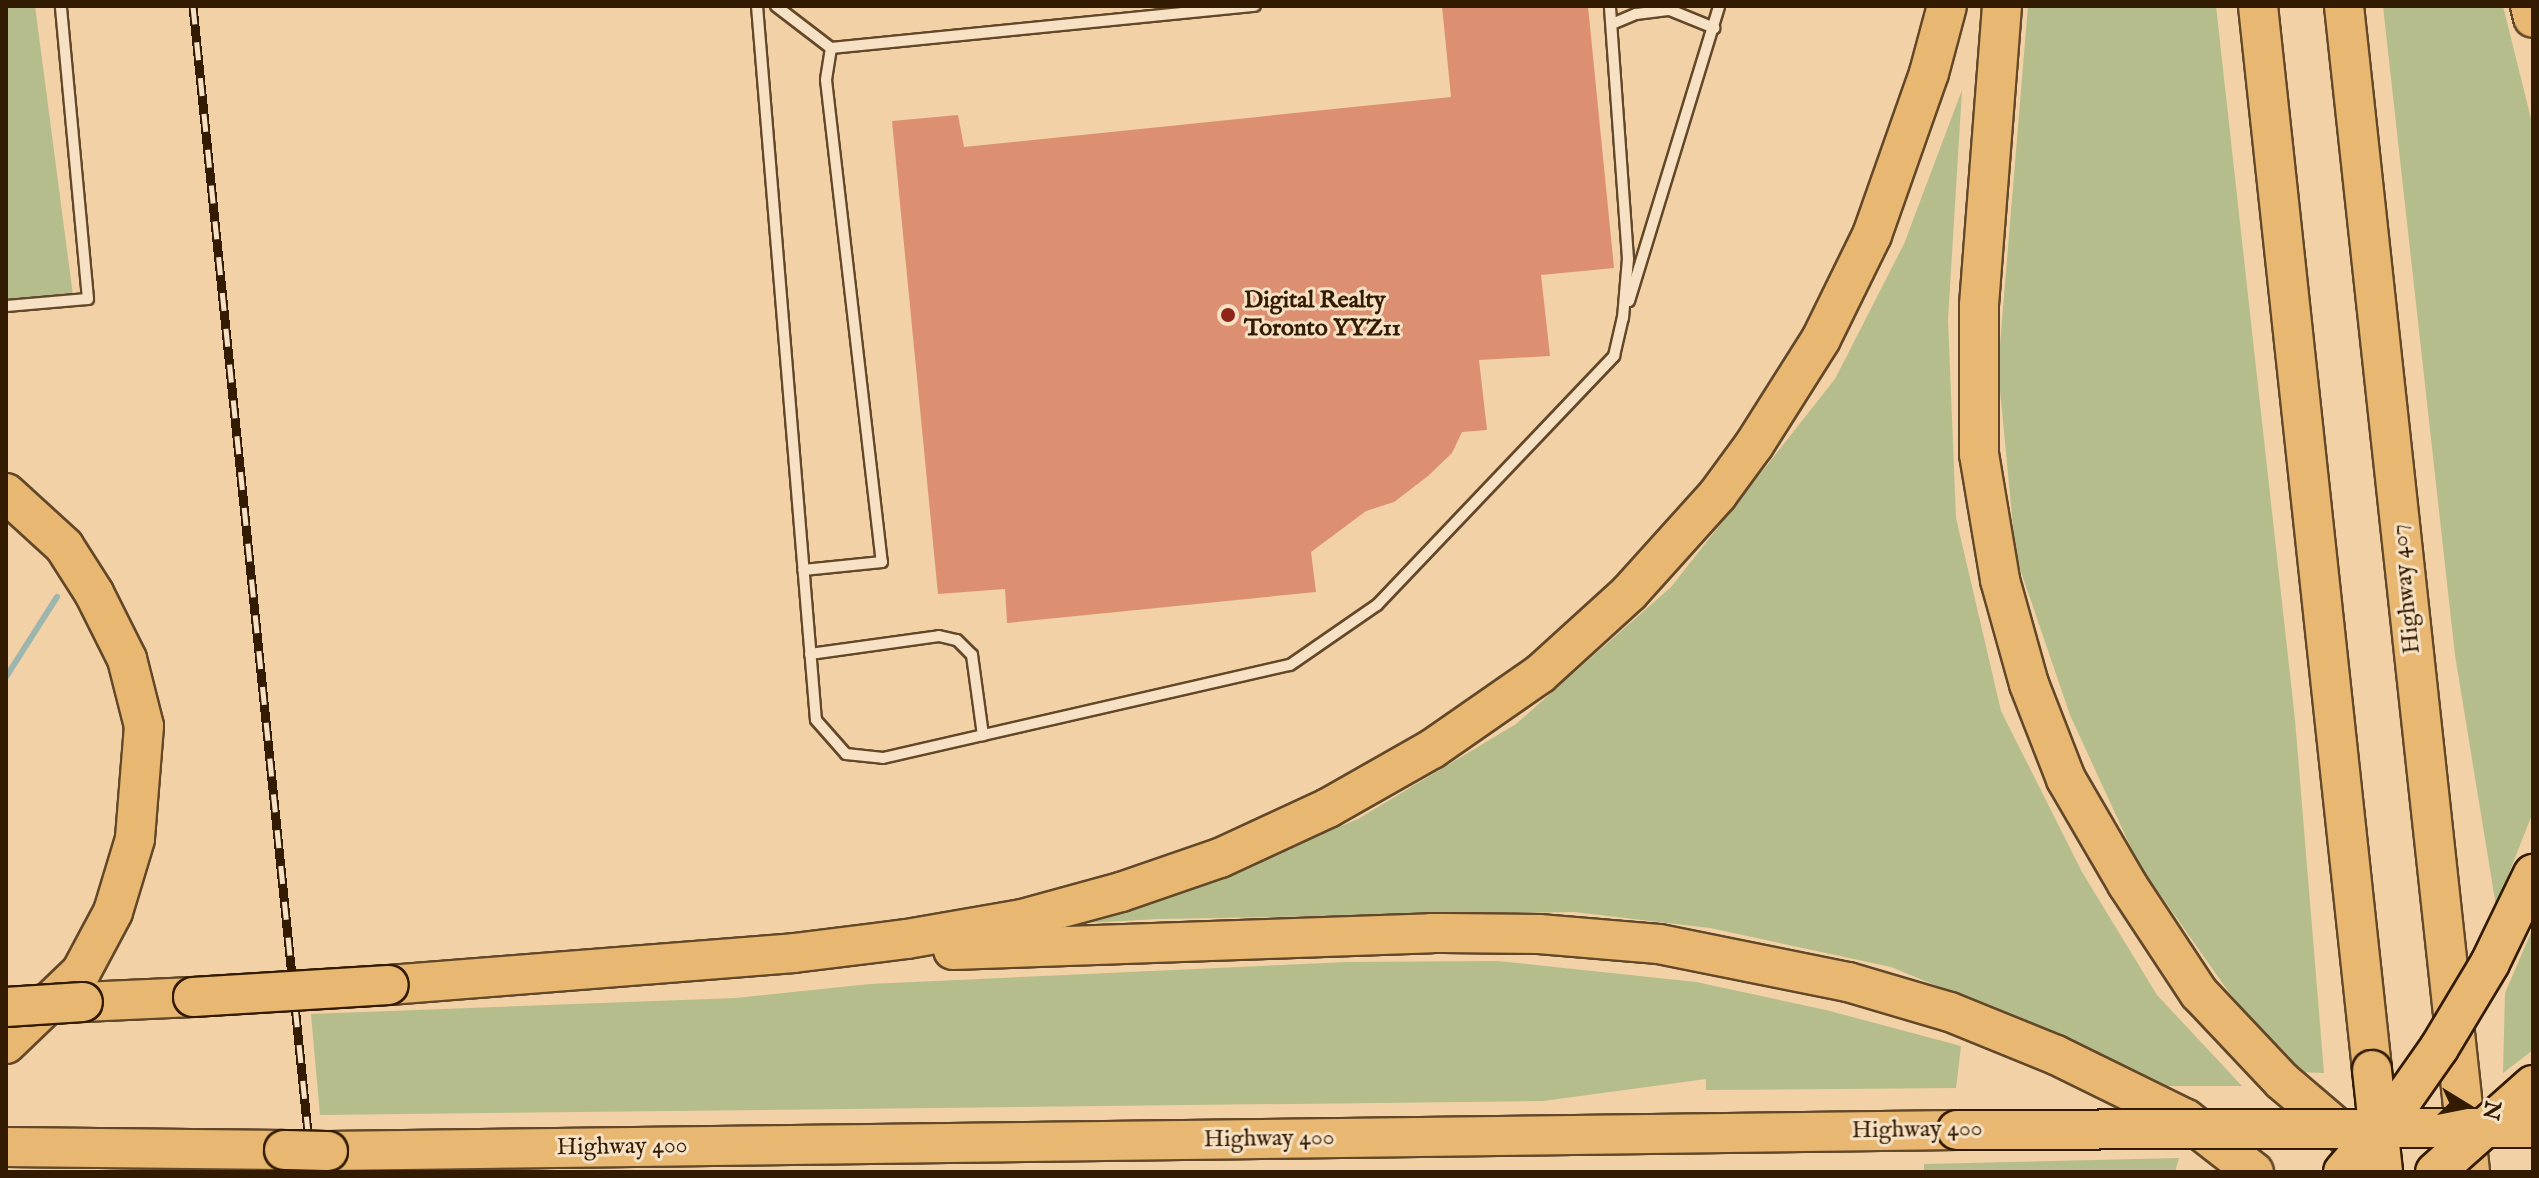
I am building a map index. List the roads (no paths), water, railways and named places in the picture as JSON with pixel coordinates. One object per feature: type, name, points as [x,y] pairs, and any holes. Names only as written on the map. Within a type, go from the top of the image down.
[{"type":"highway","points":[[6,1007],[389,985],[794,953],[907,939],[1022,919],[1121,892],[1220,858],[1328,808],[1432,749],[1540,674],[1629,593],[1708,505],[1790,392],[1841,300],[1872,235],[1929,73],[1947,6]]},
{"type":"highway","points":[[2002,6],[1979,305],[1979,454],[1997,567],[2029,684],[2066,779],[2127,884],[2199,993],[2282,1081],[2390,1172]]},
{"type":"highway","points":[[2258,6],[2383,1172]]},
{"type":"highway","name":"Highway 407","points":[[2344,6],[2458,1169]]},
{"type":"highway","points":[[2530,6],[2533,18]]},
{"type":"highway","points":[[6,493],[64,546],[94,593],[127,659],[144,726],[135,839],[113,912],[81,972],[6,1044]]},
{"type":"highway","points":[[2343,1172],[2392,1115],[2439,1048],[2490,963],[2533,874]]},
{"type":"highway","points":[[794,953],[1047,948],[1432,933],[1539,934],[1659,944],[1848,982],[1950,1012],[2056,1055],[2186,1119],[2254,1172]]},
{"type":"highway","points":[[2458,1169],[2533,1085]]},
{"type":"highway","name":"Highway 400","points":[[6,1147],[328,1151],[1957,1130],[2533,1128]]},
{"type":"lane","points":[[6,306],[88,299],[61,6]]},
{"type":"lane","points":[[757,6],[816,720],[846,754],[883,758],[1290,665],[1377,605],[1614,356],[1719,6]]},
{"type":"lane","points":[[776,6],[831,48],[1255,6]]},
{"type":"lane","points":[[1610,6],[1628,259],[1623,318]]},
{"type":"lane","points":[[1612,24],[1636,14],[1670,10],[1714,28]]},
{"type":"lane","points":[[803,570],[882,562],[826,80],[831,48]]},
{"type":"lane","points":[[810,654],[939,636],[957,640],[972,655],[983,735]]},
{"type":"waterway","points":[[6,677],[57,597]]},
{"type":"railway","points":[[193,6],[312,1172]]},
{"type":"place","name":"Digital Realty Toronto YYZ11","points":[[1228,315]]}]
